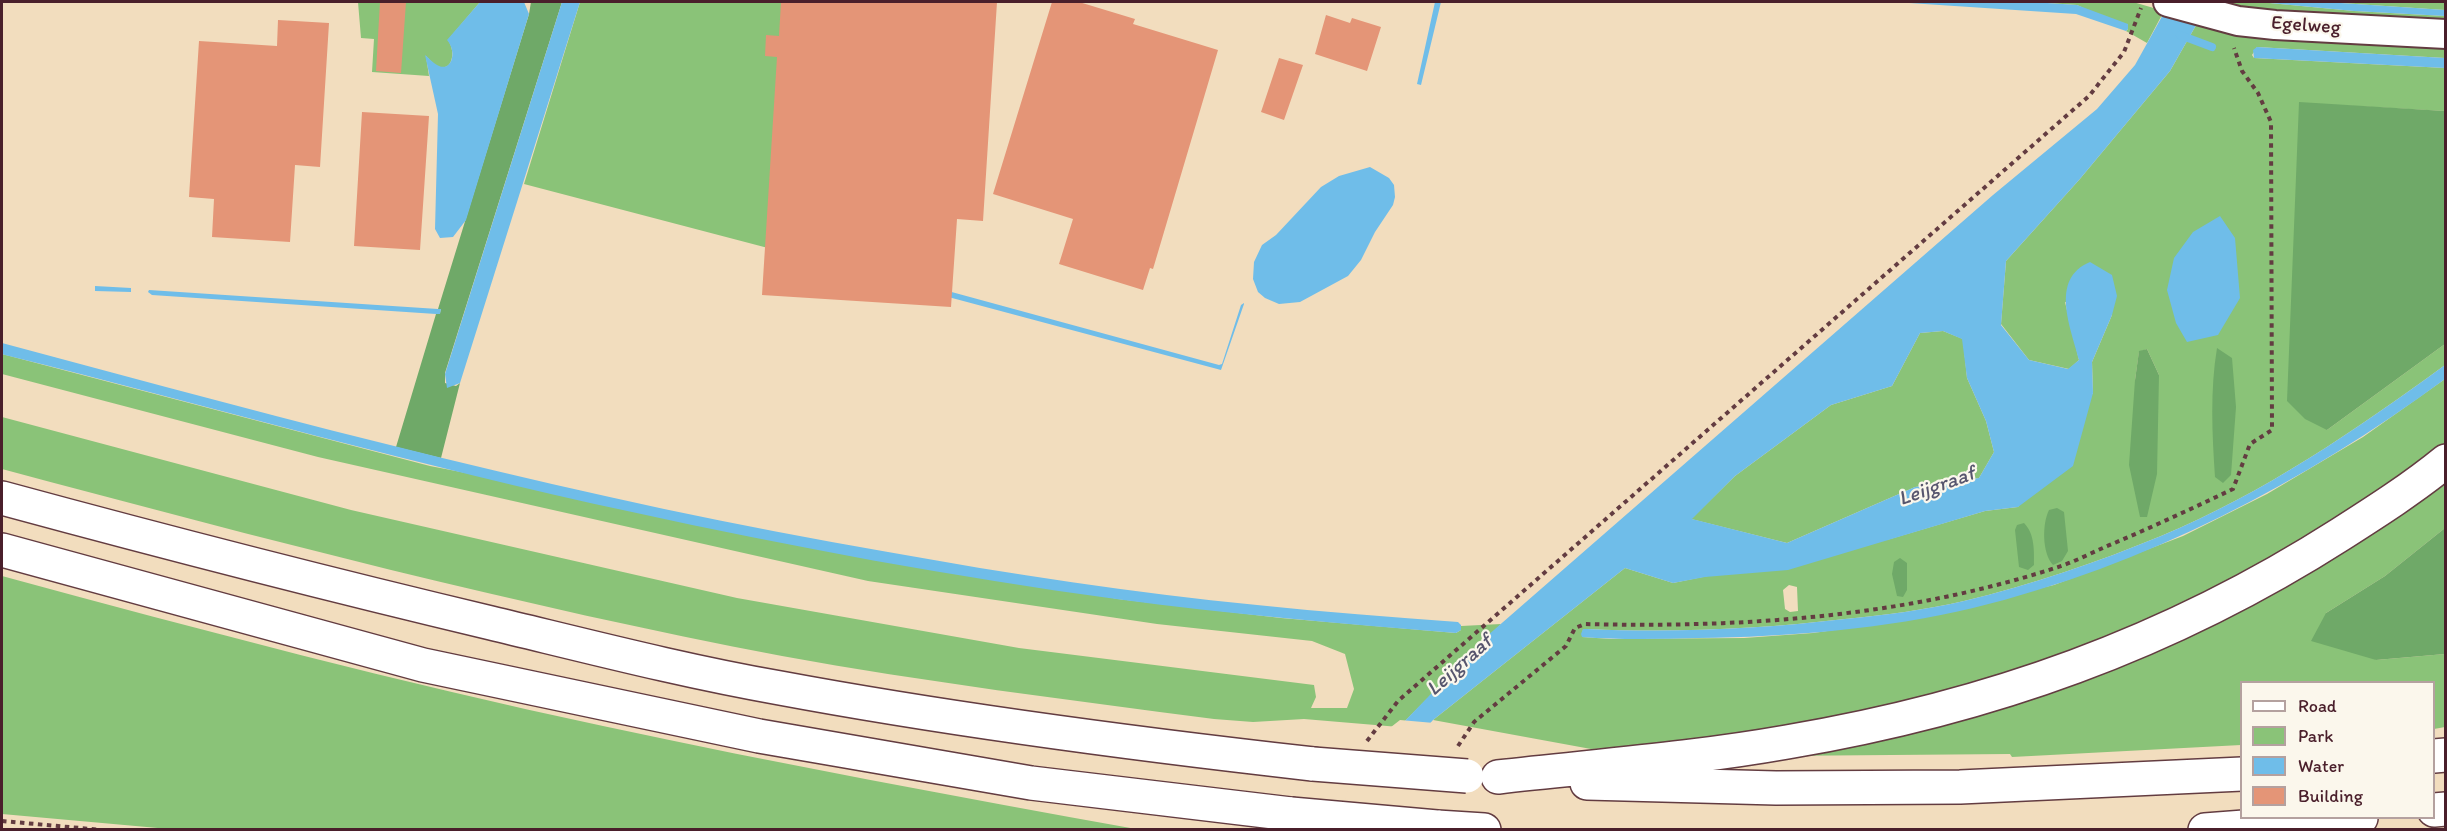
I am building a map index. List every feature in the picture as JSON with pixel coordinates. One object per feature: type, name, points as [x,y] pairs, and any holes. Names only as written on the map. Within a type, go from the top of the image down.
[{"type":"highway","points":[[1473,768],[1785,743],[1883,724],[2032,683],[2160,633],[2266,580],[2377,511],[2445,461]]},
{"type":"highway","points":[[2,498],[302,578],[573,643],[778,688],[949,717],[1140,745],[1313,764],[1473,768],[1601,784],[1799,788],[1960,787],[2240,774]]},
{"type":"highway","points":[[2,550],[423,665],[759,735],[1031,783],[1291,814],[1484,830]]},
{"type":"highway","points":[[2205,830],[2348,819]]},
{"type":"street","name":"Egelweg","points":[[2169,2],[2228,18],[2275,25],[2445,34]]},
{"type":"path","points":[[1364,744],[1398,701],[2089,96],[2124,51],[2144,2]]},
{"type":"path","points":[[1473,768],[1474,722],[1566,646],[1575,628],[1585,624],[1677,624],[1787,619],[1890,607],[1958,596],[2056,568],[2147,530],[2233,489],[2250,444],[2272,430],[2271,122],[2258,93],[2242,71],[2234,49],[2228,18]]},
{"type":"path","points":[[2,821],[102,830]]},
{"type":"green space","points":[[358,2],[480,2],[448,40],[452,50],[450,64],[437,66],[426,56],[429,76],[372,72],[374,39],[361,38]]},
{"type":"green space","points":[[531,2],[562,2],[445,373],[445,383],[456,386],[460,383],[441,458],[396,447],[436,314],[440,313],[441,309],[438,309]]},
{"type":"green space","points":[[580,2],[992,2],[916,253],[909,285],[524,184]]},
{"type":"green space","points":[[2033,2],[2133,2],[2164,11],[2147,43],[2126,31],[2128,29],[2077,5]]},
{"type":"green space","points":[[2212,2],[2259,2],[2354,11],[2445,16],[2445,28],[2261,11],[2237,6],[2231,9]]},
{"type":"green space","points":[[2326,2],[2445,2],[2445,10]]},
{"type":"green space","points":[[2199,20],[2445,42],[2445,58],[2257,47],[2252,55],[2254,58],[2445,68],[2445,111],[2299,103],[2327,430],[2445,344],[2445,365],[2308,459],[2236,500],[2161,536],[2089,564],[2039,580],[1964,601],[1890,614],[1717,629],[1652,631],[1583,629],[1582,637],[1611,639],[1744,638],[1813,633],[1899,621],[2054,585],[2183,536],[2267,494],[2363,437],[2445,379],[2445,448],[2392,489],[2182,612],[1938,702],[1673,746],[1591,749],[1433,720],[1625,568],[1673,583],[1890,539],[1985,511],[2018,507],[2093,393],[2092,362],[2112,315],[2065,302],[2079,360],[2069,369],[2029,360],[2001,324],[2006,261],[2079,180],[2170,71]],"holes":[[[2147,349],[2159,375],[2135,380],[2139,352]],[[1789,585],[1797,587],[1798,611],[1790,612],[1785,609],[1783,590]]]},
{"type":"green space","points":[[2299,102],[2445,111],[2445,344],[2327,430],[2305,419],[2287,401]]},
{"type":"green space","points":[[1943,331],[1963,339],[1967,378],[1986,421],[1994,452],[1979,478],[1915,487],[1787,543],[1691,519],[1735,476],[1831,405],[1892,386],[1920,333]]},
{"type":"green space","points":[[2217,348],[2232,358],[2236,407],[2231,475],[2223,483],[2215,477],[2213,445],[2212,396]]},
{"type":"green space","points":[[2147,349],[2159,375],[2157,474],[2147,517],[2140,517],[2129,465],[2139,351]]},
{"type":"green space","points":[[2,354],[430,466],[1118,599],[1281,618],[1456,633],[1461,630],[1461,626],[1501,624],[1399,727],[1304,719],[1253,722],[1214,719],[1051,698],[782,656],[585,615],[390,570],[2,469],[2,417],[351,510],[737,598],[1019,648],[1314,685],[1316,697],[1311,708],[1347,708],[1354,689],[1345,654],[1312,641],[1157,624],[868,581],[318,457],[2,374]]},
{"type":"green space","points":[[2445,471],[2445,528],[2385,576],[2326,613],[2376,660],[2445,654],[2445,727],[2435,729],[2435,681],[2240,681],[2240,745],[2012,757],[2010,754],[1772,756],[1981,708]]},
{"type":"green space","points":[[2057,508],[2064,512],[2068,551],[2062,561],[2053,565],[2045,546],[2044,530],[2049,510]]},
{"type":"green space","points":[[2024,523],[2032,537],[2034,548],[2034,565],[2028,570],[2019,567],[2015,530],[2017,525]]},
{"type":"green space","points":[[2445,528],[2445,654],[2376,660],[2311,641],[2326,613],[2385,576]]},
{"type":"green space","points":[[1900,558],[1907,563],[1907,590],[1903,597],[1897,596],[1892,574],[1894,562]]},
{"type":"green space","points":[[2,576],[301,655],[527,709],[802,767],[1136,829],[180,830],[2,814]]},
{"type":"water","points":[[480,2],[524,2],[529,14],[466,220],[453,237],[440,238],[435,229],[438,114],[425,55],[442,67],[449,64],[452,51],[447,40]]},
{"type":"water","points":[[562,2],[580,2],[460,383],[447,388],[445,374]]},
{"type":"water","points":[[1435,2],[1441,2],[1421,85],[1417,84]]},
{"type":"water","points":[[1894,2],[2033,2],[2077,5],[2128,24],[2128,29],[2126,31],[2076,14]]},
{"type":"water","name":"Leijgraaf","points":[[2170,2],[2199,20],[2170,71],[2079,180],[2006,261],[2001,325],[2029,360],[2068,369],[2079,360],[2066,305],[2066,292],[2070,280],[2077,270],[2090,262],[2112,275],[2117,296],[2112,315],[2092,362],[2093,393],[2073,466],[2018,507],[1985,511],[1788,570],[1705,577],[1673,583],[1625,568],[1433,720],[1417,738],[1399,727],[1487,636],[1993,195],[2097,109],[2135,65]],"holes":[[[1943,331],[1962,339],[1967,378],[1986,421],[1994,452],[1979,478],[1915,487],[1787,543],[1692,519],[1735,476],[1831,405],[1892,386],[1920,333]]]},
{"type":"water","points":[[2259,2],[2326,2],[2445,10],[2445,16],[2354,11]]},
{"type":"water","points":[[2257,47],[2445,58],[2445,68],[2254,58],[2253,50]]},
{"type":"water","points":[[1370,167],[1389,178],[1394,185],[1395,197],[1393,205],[1375,232],[1361,260],[1348,276],[1300,302],[1279,304],[1265,298],[1258,292],[1253,279],[1254,262],[1262,245],[1276,235],[1321,187],[1339,176]]},
{"type":"water","points":[[2220,216],[2235,238],[2240,298],[2218,335],[2187,342],[2176,323],[2167,290],[2174,258],[2193,232]]},
{"type":"water","points":[[915,282],[1219,365],[1222,364],[1241,305],[1244,304],[1221,370],[911,287]]},
{"type":"water","points":[[95,286],[131,288],[131,292],[95,291]]},
{"type":"water","points":[[149,290],[441,309],[440,314],[436,314],[152,295],[148,292]]},
{"type":"water","points":[[2,343],[442,458],[776,532],[1072,582],[1257,605],[1458,622],[1461,630],[1456,633],[1329,622],[1116,599],[934,571],[752,537],[474,476],[318,436],[5,355],[2,354]]},
{"type":"water","points":[[2445,365],[2445,379],[2336,453],[2279,486],[2161,545],[2037,590],[1940,615],[1836,630],[1767,636],[1654,639],[1611,639],[1582,637],[1581,634],[1583,629],[1652,631],[1717,629],[1875,616],[1949,604],[2039,580],[2089,564],[2161,536],[2236,500],[2308,459]]},
{"type":"pier","points":[[1400,720],[1434,723],[1384,787],[1367,830],[1338,830],[1350,781],[1377,738]]},
{"type":"building","points":[[380,2],[406,2],[401,73],[376,71]]},
{"type":"building","points":[[781,2],[997,2],[983,221],[957,219],[951,307],[762,295],[777,57],[765,56],[766,35],[779,36]]},
{"type":"building","points":[[1052,2],[1079,2],[1135,19],[1133,24],[1218,50],[1153,269],[1150,268],[1143,290],[1059,264],[1073,219],[993,194]]},
{"type":"building","points":[[1326,15],[1350,23],[1352,18],[1381,27],[1367,71],[1315,54]]},
{"type":"building","points":[[278,20],[329,23],[320,167],[295,165],[290,242],[212,237],[214,199],[189,197],[199,41],[277,46]]},
{"type":"building","points":[[1279,58],[1303,65],[1284,120],[1261,112]]},
{"type":"building","points":[[362,112],[429,116],[420,250],[354,246]]},
{"type":"waterway","points":[[2180,35],[2212,47]]}]
